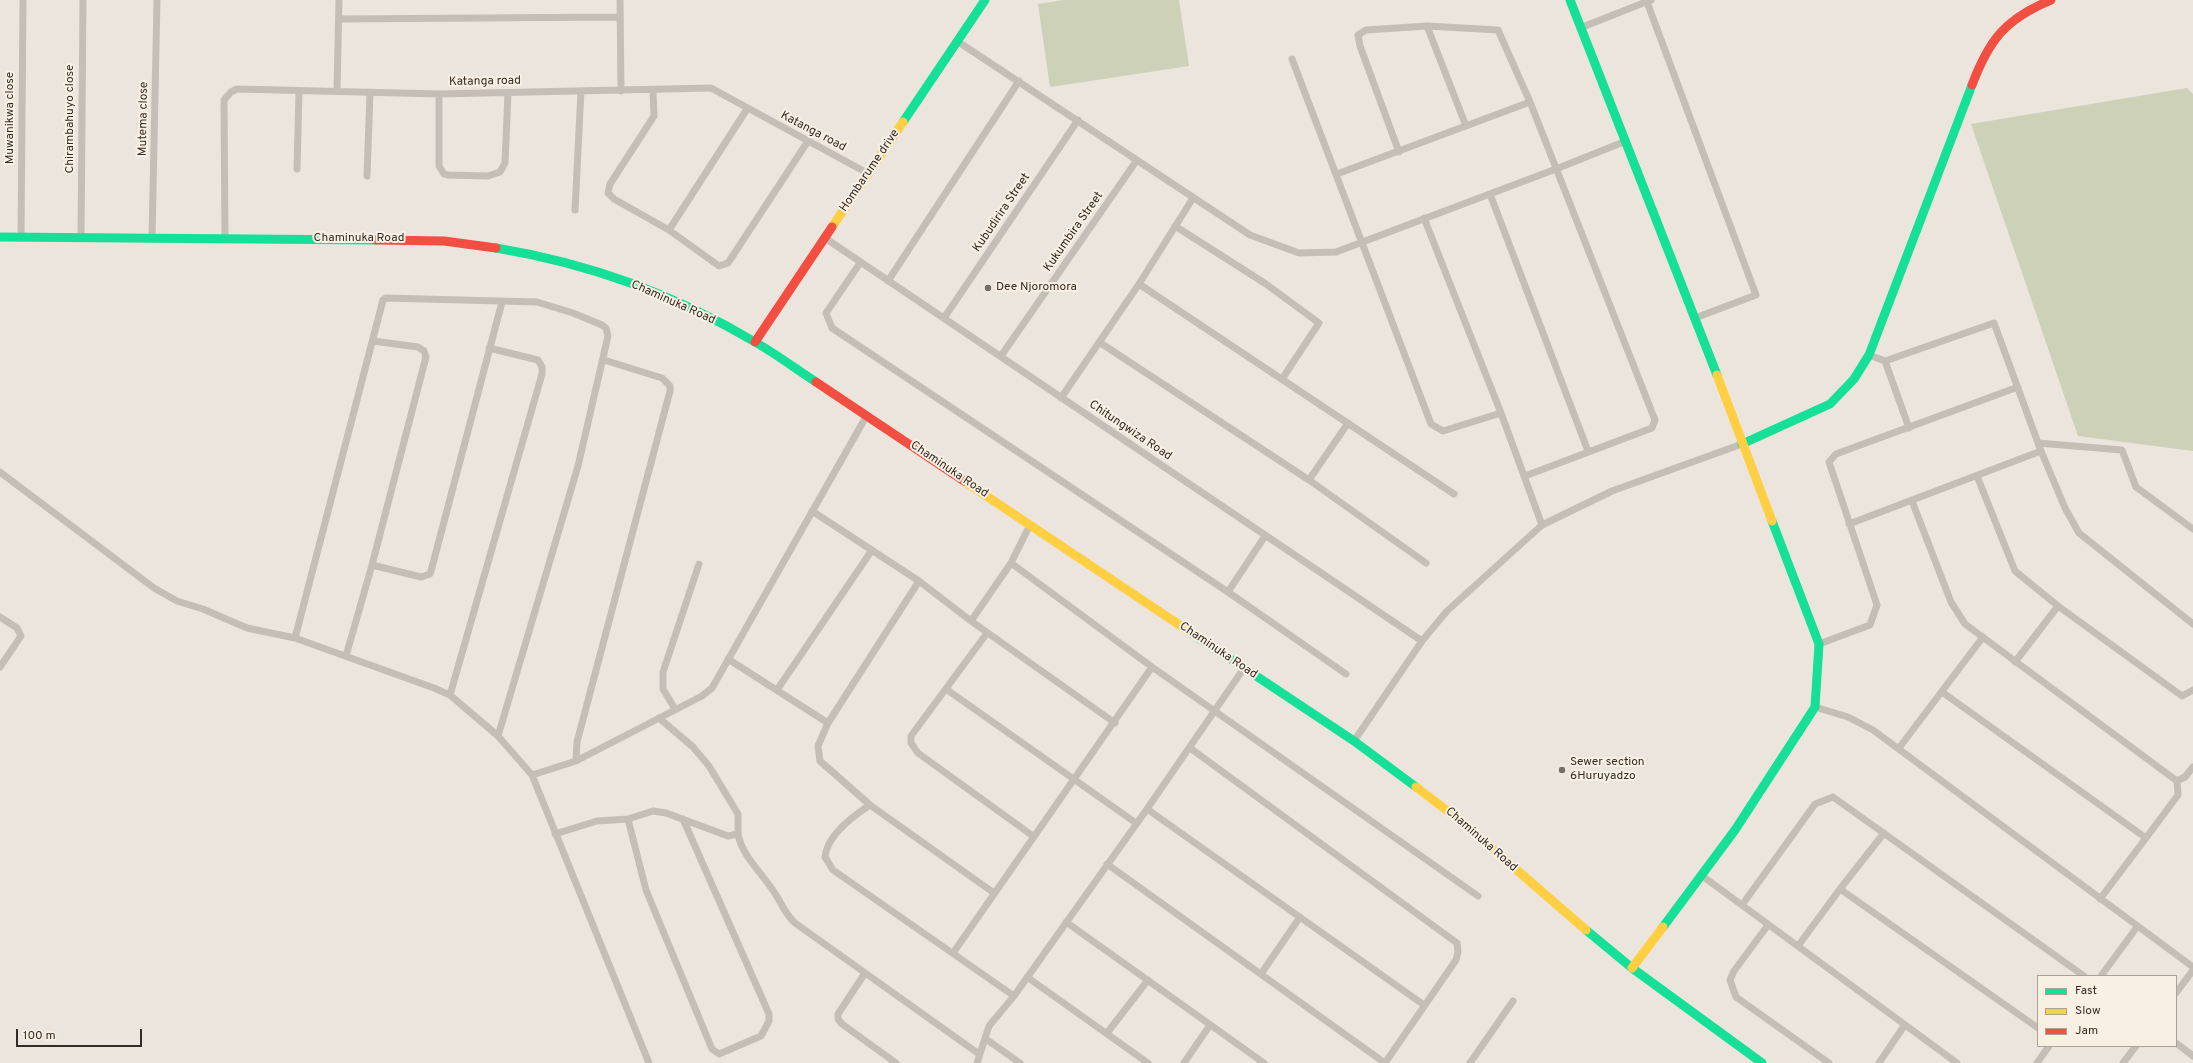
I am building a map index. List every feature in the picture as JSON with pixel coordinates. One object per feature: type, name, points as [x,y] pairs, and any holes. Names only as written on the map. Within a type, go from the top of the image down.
[{"type":"street","name":"Muwanikwa close","points":[[21,237],[23,0]]},
{"type":"street","name":"Chirambahuyo close","points":[[81,238],[83,0]]},
{"type":"street","name":"Mutema close","points":[[152,239],[158,0]]},
{"type":"street","points":[[337,91],[339,0]]},
{"type":"street","points":[[620,0],[621,91]]},
{"type":"street","name":"Hombarume drive","points":[[755,342],[985,0]]},
{"type":"street","points":[[1570,0],[1695,318],[1819,644],[1816,707],[1739,824],[1632,968]]},
{"type":"street","points":[[1354,741],[1422,641],[1446,610],[1542,525],[1612,491],[1742,444],[1830,404],[1854,379],[1869,355],[1982,58],[1993,38],[2009,22],[2034,6],[2051,0]]},
{"type":"street","points":[[1580,28],[1649,1],[1756,295],[1695,318]]},
{"type":"street","points":[[339,19],[620,17]]},
{"type":"street","points":[[1427,26],[1466,126]]},
{"type":"street","points":[[1399,152],[1360,46],[1358,35],[1366,30],[1427,26],[1498,30],[1530,102],[1655,420],[1652,428],[1525,476]]},
{"type":"street","points":[[957,41],[1250,235],[1299,253],[1336,252],[1626,141]]},
{"type":"street","points":[[1292,59],[1431,424],[1443,431],[1501,413]]},
{"type":"street","points":[[888,281],[1019,81]]},
{"type":"street","name":"Katanga road","points":[[226,239],[224,100],[231,92],[237,89],[298,92],[337,91],[439,94],[710,88],[869,174]]},
{"type":"street","points":[[653,90],[654,116],[610,184],[608,193],[614,199],[669,230],[719,266],[728,263],[808,141]]},
{"type":"street","points":[[575,210],[581,91]]},
{"type":"street","points":[[297,169],[298,92]]},
{"type":"street","points":[[367,176],[370,93]]},
{"type":"street","points":[[439,94],[439,166],[441,170],[448,175],[488,176],[500,172],[505,163],[508,93]]},
{"type":"street","points":[[1337,174],[1530,102]]},
{"type":"street","points":[[669,230],[747,109]]},
{"type":"street","name":"Kubudirira Street","points":[[944,318],[1078,120]]},
{"type":"street","name":"Kukumbira Street","points":[[1001,356],[1137,160]]},
{"type":"street","points":[[1490,194],[1588,451]]},
{"type":"street","points":[[1061,398],[1139,284],[1193,198]]},
{"type":"street","points":[[1424,218],[1501,413],[1542,525]]},
{"type":"street","points":[[1175,226],[1266,284],[1319,323],[1282,378]]},
{"type":"street","name":"Chaminuka Road","points":[[0,237],[152,239],[415,239],[509,249],[571,265],[632,284],[705,315],[755,342],[867,415],[1354,741],[1451,814],[1632,968],[1762,1063]]},
{"type":"street","name":"Chitungwiza Road","points":[[825,238],[1422,641]]},
{"type":"street","points":[[860,263],[826,312],[832,328],[1228,592],[1346,674]]},
{"type":"street","points":[[1139,284],[1454,494]]},
{"type":"street","points":[[295,638],[384,300],[389,296],[502,302],[537,302],[552,305],[602,325],[606,328],[608,336],[604,360],[578,466],[498,736]]},
{"type":"street","points":[[372,565],[421,577],[430,574],[502,302]]},
{"type":"street","points":[[1869,355],[1884,361],[1994,323],[2041,451],[2065,508],[2079,533],[2193,624]]},
{"type":"street","points":[[346,656],[372,565],[426,357],[424,351],[418,347],[373,341]]},
{"type":"street","points":[[1099,342],[1309,480],[1426,563]]},
{"type":"street","points":[[450,695],[542,374],[542,367],[538,360],[489,348]]},
{"type":"street","points":[[576,761],[577,742],[670,391],[670,386],[662,378],[604,360]]},
{"type":"street","points":[[1884,361],[1909,428]]},
{"type":"street","points":[[1819,644],[1870,625],[1877,605],[1829,462],[1836,454],[2018,387]]},
{"type":"street","points":[[532,774],[576,761],[707,693],[712,688],[867,415]]},
{"type":"street","points":[[1309,480],[1348,423]]},
{"type":"street","points":[[2038,443],[2122,450],[2136,487],[2193,529]]},
{"type":"street","points":[[1849,524],[2041,451]]},
{"type":"street","points":[[0,472],[154,588],[177,601],[203,609],[247,628],[295,638],[450,695],[498,736],[532,774],[554,834],[649,1063]]},
{"type":"street","points":[[1977,476],[2015,571],[2058,606],[2182,696],[2193,690]]},
{"type":"street","points":[[1912,501],[1951,602],[1965,624],[2177,781],[2178,795],[2100,899]]},
{"type":"street","points":[[812,511],[919,581],[987,633],[1114,723]]},
{"type":"street","points":[[971,620],[1011,563],[1030,524]]},
{"type":"street","points":[[1228,592],[1265,536]]},
{"type":"street","points":[[777,690],[872,550]]},
{"type":"street","points":[[1011,563],[1152,667],[1478,896]]},
{"type":"street","points":[[675,709],[663,689],[663,672],[699,564]]},
{"type":"street","points":[[919,581],[828,724],[818,746],[820,761],[870,805],[994,893]]},
{"type":"street","points":[[2015,662],[2058,606]]},
{"type":"street","points":[[0,617],[17,628],[21,636],[0,667]]},
{"type":"street","points":[[987,633],[911,736],[910,742],[914,748],[1033,836]]},
{"type":"street","points":[[1899,748],[1983,637]]},
{"type":"street","points":[[728,659],[828,724]]},
{"type":"street","points":[[953,953],[1152,667]]},
{"type":"street","points":[[976,1063],[986,1039],[989,1026],[1014,996],[1190,748],[1244,668]]},
{"type":"street","points":[[946,689],[1136,823]]},
{"type":"street","points":[[1942,692],[2146,838]]},
{"type":"street","points":[[1816,707],[1848,717],[1873,730],[1899,748],[2193,969],[2177,992]]},
{"type":"street","points":[[660,718],[693,747],[709,766],[738,814],[738,834],[743,849],[775,893],[787,915],[809,934],[979,1054]]},
{"type":"street","points":[[1107,864],[1385,1063],[1456,960],[1458,952],[1456,943],[1190,748]]},
{"type":"street","points":[[2177,781],[2185,778],[2193,767]]},
{"type":"street","points":[[1742,905],[1815,804],[1833,797],[2083,975]]},
{"type":"street","points":[[870,805],[848,820],[826,849],[825,856],[827,863],[834,870],[1014,996]]},
{"type":"street","points":[[1147,809],[1424,1005]]},
{"type":"street","points":[[554,834],[597,821],[628,819],[653,811],[662,812],[684,819],[728,836],[738,834]]},
{"type":"street","points":[[628,819],[646,890],[712,1049],[719,1054],[761,1036],[768,1021],[769,1014],[684,819]]},
{"type":"street","points":[[1798,946],[1884,833]]},
{"type":"street","points":[[1701,875],[1904,1026],[1957,1063]]},
{"type":"street","points":[[1840,889],[2037,1027]]},
{"type":"street","points":[[1261,974],[1300,917]]},
{"type":"street","points":[[1066,922],[1264,1063]]},
{"type":"street","points":[[1768,925],[1734,971],[1730,980],[1736,997],[1829,1063]]},
{"type":"street","points":[[2102,975],[2137,927]]},
{"type":"street","points":[[865,973],[838,1014],[838,1019],[842,1024],[896,1063]]},
{"type":"street","points":[[1027,977],[1148,1063]]},
{"type":"street","points":[[1106,1033],[1148,980]]},
{"type":"street","points":[[1470,1063],[1513,1001]]},
{"type":"street","points":[[1184,1063],[1210,1025]]},
{"type":"street","points":[[1879,1063],[1904,1026]]},
{"type":"street","points":[[986,1039],[1020,1063]]},
{"type":"street","points":[[2177,1044],[2193,1056]]},
{"type":"street","points":[[2037,1063],[2048,1047]]},
{"type":"street","points":[[2124,1063],[2135,1047]]},
{"type":"green space","points":[[1064,0],[1179,0],[1189,66],[1050,87],[1038,4]]},
{"type":"green space","points":[[2187,88],[2193,94],[2193,451],[2078,436],[1971,124]]},
{"type":"traffic: fast","points":[[903,122],[985,0]]},
{"type":"traffic: fast","points":[[1570,0],[1717,375]]},
{"type":"traffic: fast","points":[[1742,444],[1830,404],[1854,379],[1869,355],[1972,85]]},
{"type":"traffic: fast","points":[[0,237],[376,240]]},
{"type":"traffic: fast","points":[[496,248],[564,262],[630,283],[662,296],[725,325],[755,342],[816,382]]},
{"type":"traffic: fast","points":[[1663,927],[1735,830],[1815,707],[1819,644],[1772,521]]},
{"type":"traffic: fast","points":[[1190,632],[1354,741],[1416,787]]},
{"type":"traffic: fast","points":[[1586,930],[1632,968],[1762,1063]]},
{"type":"traffic: slow","points":[[832,227],[903,122]]},
{"type":"traffic: slow","points":[[1717,375],[1772,521]]},
{"type":"traffic: slow","points":[[964,481],[1190,632]]},
{"type":"traffic: slow","points":[[1416,787],[1457,818],[1586,930]]},
{"type":"traffic: slow","points":[[1632,968],[1663,927]]},
{"type":"traffic: jam","points":[[1972,85],[1978,69],[1992,43],[2010,23],[2035,7],[2051,0]]},
{"type":"traffic: jam","points":[[755,342],[832,227]]},
{"type":"traffic: jam","points":[[376,240],[444,241],[496,248]]},
{"type":"traffic: jam","points":[[816,382],[964,481]]},
{"type":"place","name":"Dee Njoromora","points":[[988,288]]},
{"type":"place","name":"Sewer section 6Huruyadzo","points":[[1562,770]]}]
